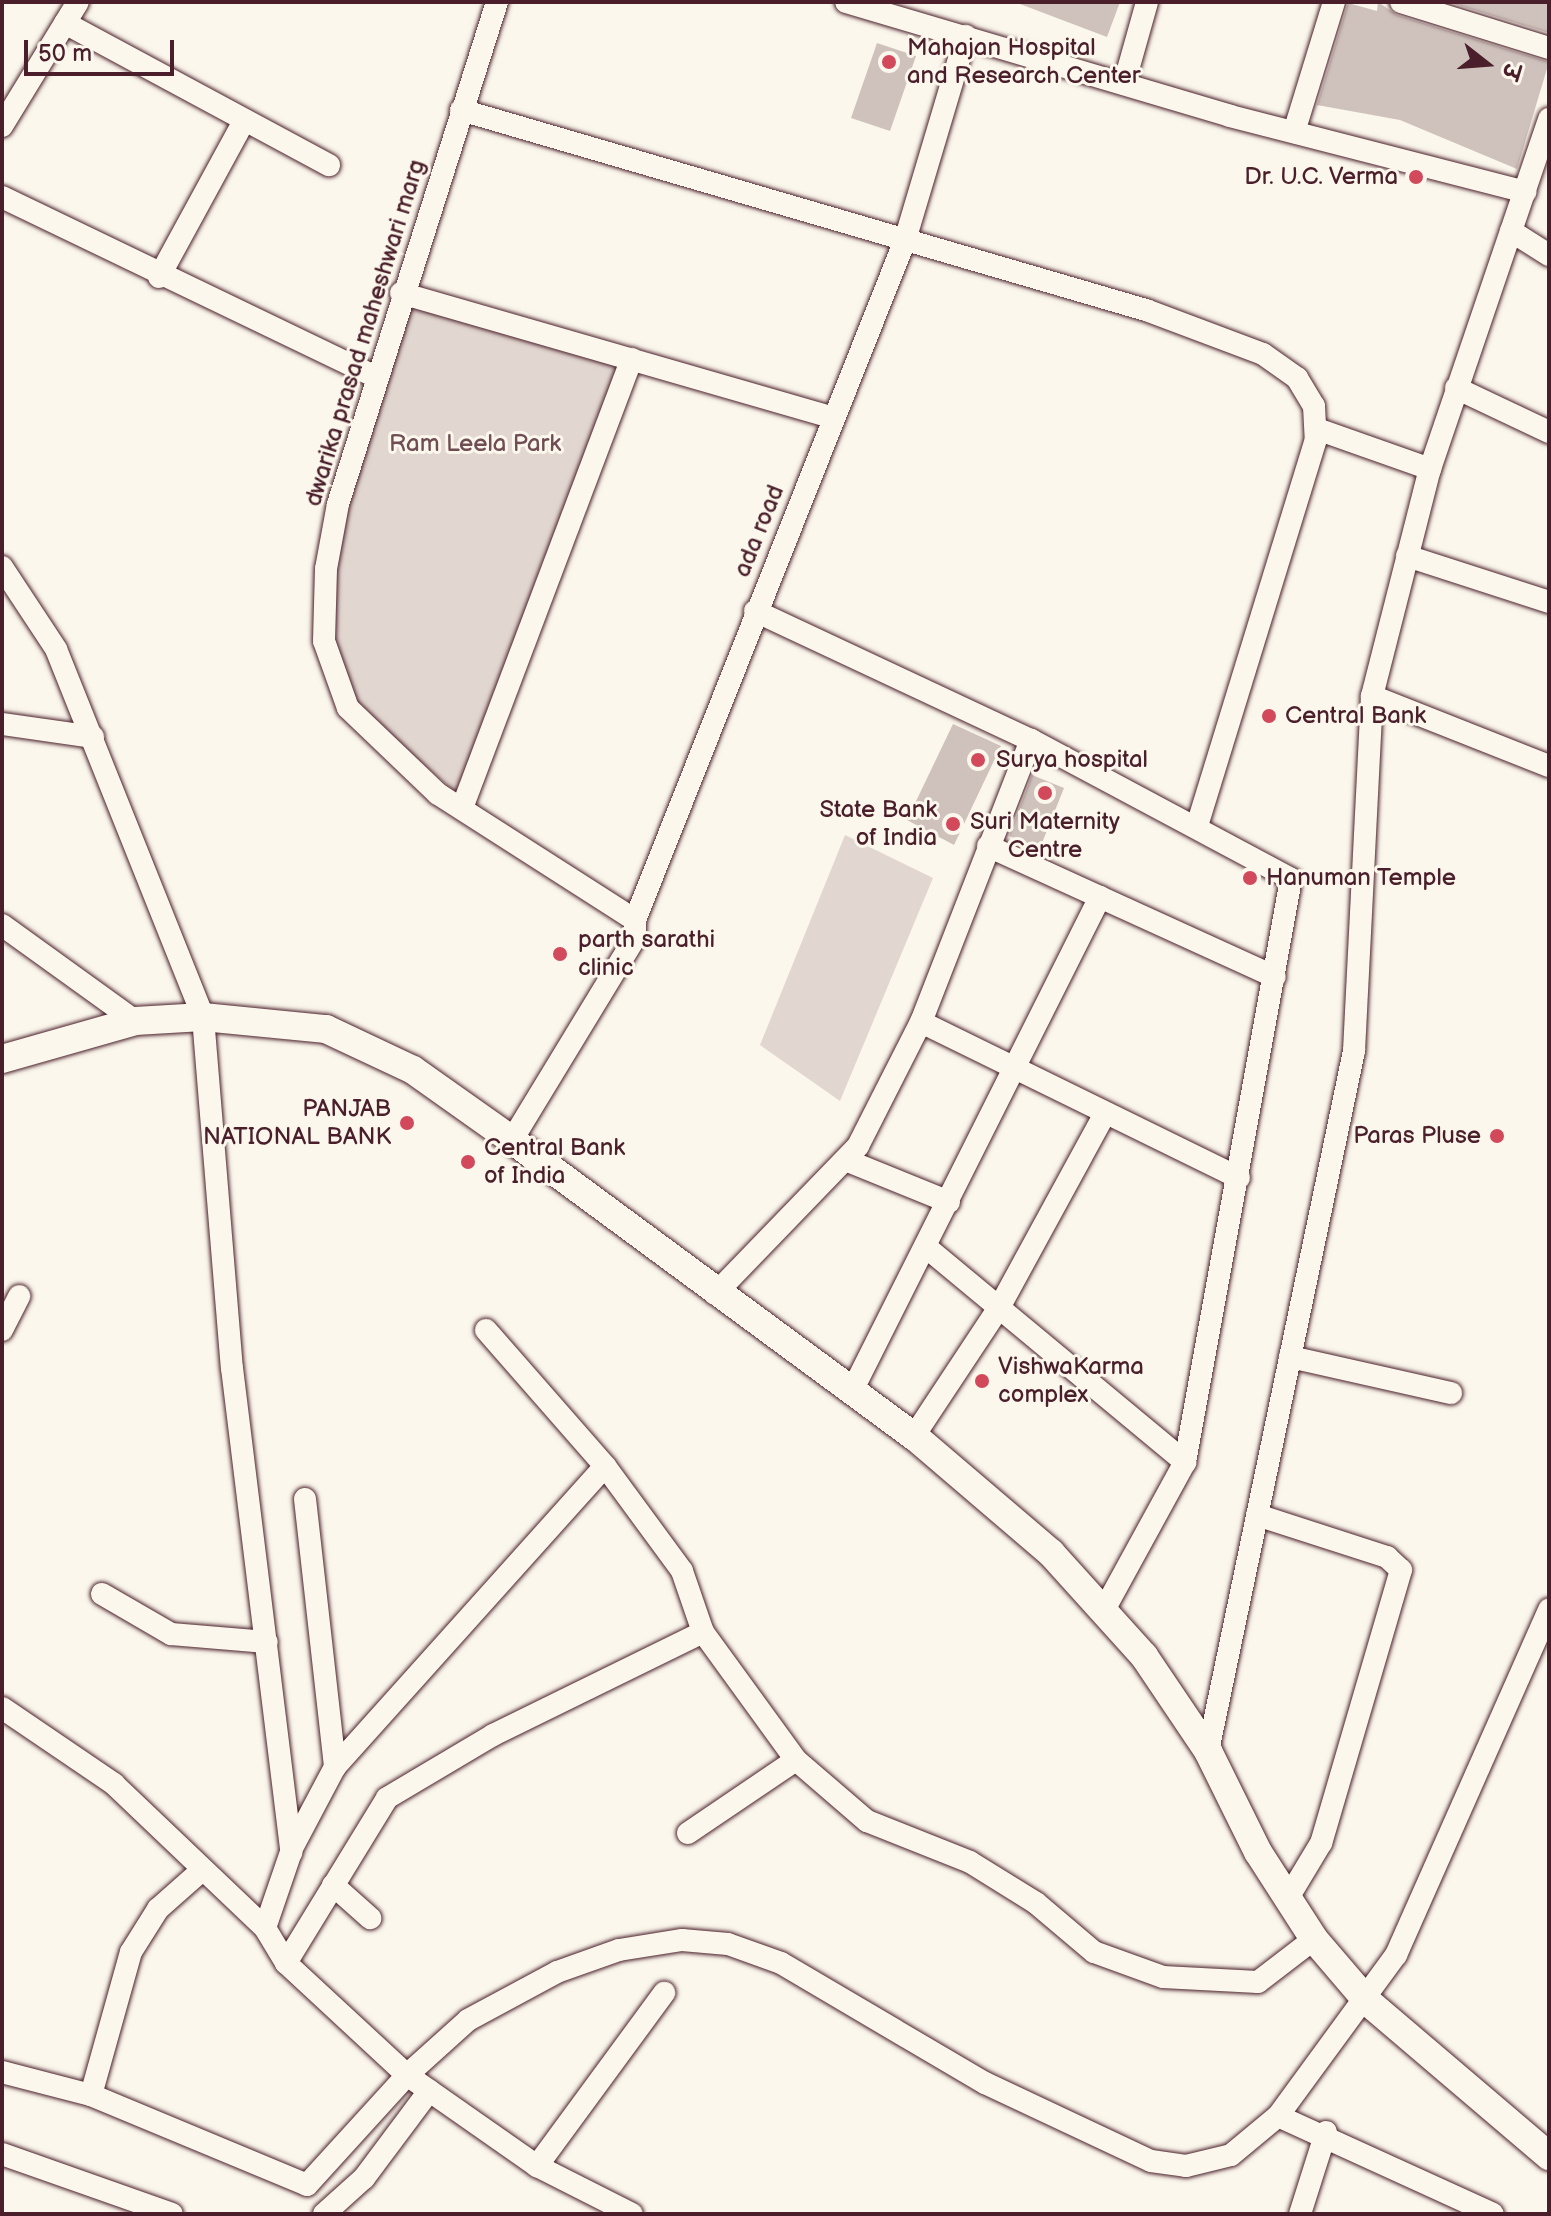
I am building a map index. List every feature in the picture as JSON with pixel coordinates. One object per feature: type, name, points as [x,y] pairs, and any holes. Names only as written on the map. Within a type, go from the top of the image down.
[{"type":"main road","points":[[2,1059],[135,1021],[203,1017],[326,1029],[413,1070],[512,1140],[715,1294],[914,1436],[1051,1553],[1104,1610],[1208,1751],[1288,1898],[1314,1939],[1368,2002],[1549,2156]]},
{"type":"street","points":[[2,126],[78,2]]},
{"type":"street","name":"dwarika prasad maheshwari marg","points":[[497,2],[374,376],[332,532],[324,641],[348,708],[462,808],[635,920]]},
{"type":"street","points":[[846,2],[883,7],[1124,84],[1525,192]]},
{"type":"street","points":[[1124,84],[1147,2]]},
{"type":"street","points":[[1294,132],[1334,2]]},
{"type":"street","points":[[1401,2],[1549,48]]},
{"type":"street","points":[[65,23],[243,123],[329,165]]},
{"type":"street","name":"ada road","points":[[512,1140],[635,938],[635,920],[832,417],[905,240],[966,36]]},
{"type":"street","points":[[461,110],[1146,310],[1263,354],[1297,378],[1317,429],[1197,825]]},
{"type":"street","points":[[1208,1751],[1354,1051],[1372,696],[1430,469],[1549,119]]},
{"type":"street","points":[[159,277],[243,123]]},
{"type":"street","points":[[2,197],[159,277],[374,376]]},
{"type":"street","points":[[1511,231],[1549,255]]},
{"type":"street","points":[[401,293],[832,417]]},
{"type":"street","points":[[462,808],[632,359]]},
{"type":"street","points":[[1456,388],[1549,432]]},
{"type":"street","points":[[1317,429],[1430,469]]},
{"type":"street","points":[[1407,556],[1549,602]]},
{"type":"street","points":[[2,567],[56,649],[203,1017],[232,1368],[291,1852]]},
{"type":"street","points":[[755,611],[1031,740],[1197,825],[1291,879],[1185,1462],[1104,1610]]},
{"type":"street","points":[[1372,696],[1549,766]]},
{"type":"street","points":[[2,724],[93,737]]},
{"type":"street","points":[[715,1294],[848,1161],[921,1022],[1031,740]]},
{"type":"street","points":[[988,846],[1275,977]]},
{"type":"street","points":[[852,1391],[1100,897]]},
{"type":"street","points":[[2,925],[135,1021]]},
{"type":"street","points":[[921,1022],[1103,1117],[1239,1178]]},
{"type":"street","points":[[914,1436],[1000,1306],[1103,1117]]},
{"type":"street","points":[[848,1161],[949,1202]]},
{"type":"street","points":[[926,1247],[1185,1462]]},
{"type":"street","points":[[2,1330],[19,1296]]},
{"type":"street","points":[[486,1330],[605,1466],[682,1571],[703,1632],[796,1760],[867,1821],[970,1862],[1108,1959],[1172,1979],[1258,1982],[1314,1939]]},
{"type":"street","points":[[1290,1357],[1451,1393]]},
{"type":"street","points":[[265,1928],[291,1852],[335,1767],[605,1466]]},
{"type":"street","points":[[305,1499],[335,1767]]},
{"type":"street","points":[[1257,1515],[1387,1557],[1401,1570],[1321,1843],[1288,1898]]},
{"type":"street","points":[[102,1594],[171,1634],[267,1642]]},
{"type":"street","points":[[2,2072],[91,2095],[307,2185],[407,2075],[468,2020],[557,1972],[619,1950],[682,1940],[728,1944],[781,1963],[985,2083],[1151,2161],[1186,2166],[1231,2155],[1280,2117],[1368,2002],[1417,1911],[1549,1609]]},
{"type":"street","points":[[286,1963],[387,1798],[493,1735],[703,1632]]},
{"type":"street","points":[[2,1708],[114,1784],[201,1871],[265,1928],[286,1963],[407,2075],[537,2166],[632,2214]]},
{"type":"street","points":[[688,1833],[796,1760]]},
{"type":"street","points":[[91,2095],[131,1952],[158,1909],[201,1871]]},
{"type":"street","points":[[333,1885],[370,1918]]},
{"type":"street","points":[[537,2166],[664,1993]]},
{"type":"street","points":[[324,2214],[364,2178],[429,2091]]},
{"type":"street","points":[[1280,2117],[1326,2132],[1493,2214]]},
{"type":"street","points":[[1300,2214],[1326,2132]]},
{"type":"street","points":[[2,2154],[172,2214]]},
{"type":"green space","name":"Ram Leela Park","points":[[409,303],[618,366],[459,795],[351,701],[322,621],[341,507]]},
{"type":"green space","points":[[845,835],[933,878],[840,1101],[760,1045]]},
{"type":"building","points":[[1015,2],[1120,2],[1107,37]]},
{"type":"building","points":[[1378,2],[1397,15],[1549,62],[1517,169],[1400,120],[1317,105],[1348,3],[1377,11]]},
{"type":"building","points":[[1448,2],[1549,2],[1549,33]]},
{"type":"building","points":[[877,43],[916,56],[890,131],[851,118]]},
{"type":"building","points":[[953,724],[1001,746],[954,845],[907,820]]},
{"type":"building","points":[[1032,775],[1064,788],[1040,848],[1009,836]]},
{"type":"place","name":"Mahajan Hospital and Research Center","points":[[889,62]]},
{"type":"place","name":"Dr. U.C. Verma","points":[[1416,177]]},
{"type":"place","name":"Central Bank","points":[[1269,716]]},
{"type":"place","name":"Surya hospital","points":[[978,760]]},
{"type":"place","name":"Suri Maternity Centre","points":[[1045,793]]},
{"type":"place","name":"State Bank of India","points":[[953,824]]},
{"type":"place","name":"Hanuman Temple","points":[[1250,878]]},
{"type":"place","name":"parth sarathi clinic","points":[[560,954]]},
{"type":"place","name":"PANJAB NATIONAL BANK","points":[[407,1123]]},
{"type":"place","name":"Paras Pluse","points":[[1497,1136]]},
{"type":"place","name":"Central Bank of India","points":[[468,1162]]},
{"type":"place","name":"VishwaKarma complex","points":[[982,1381]]}]
